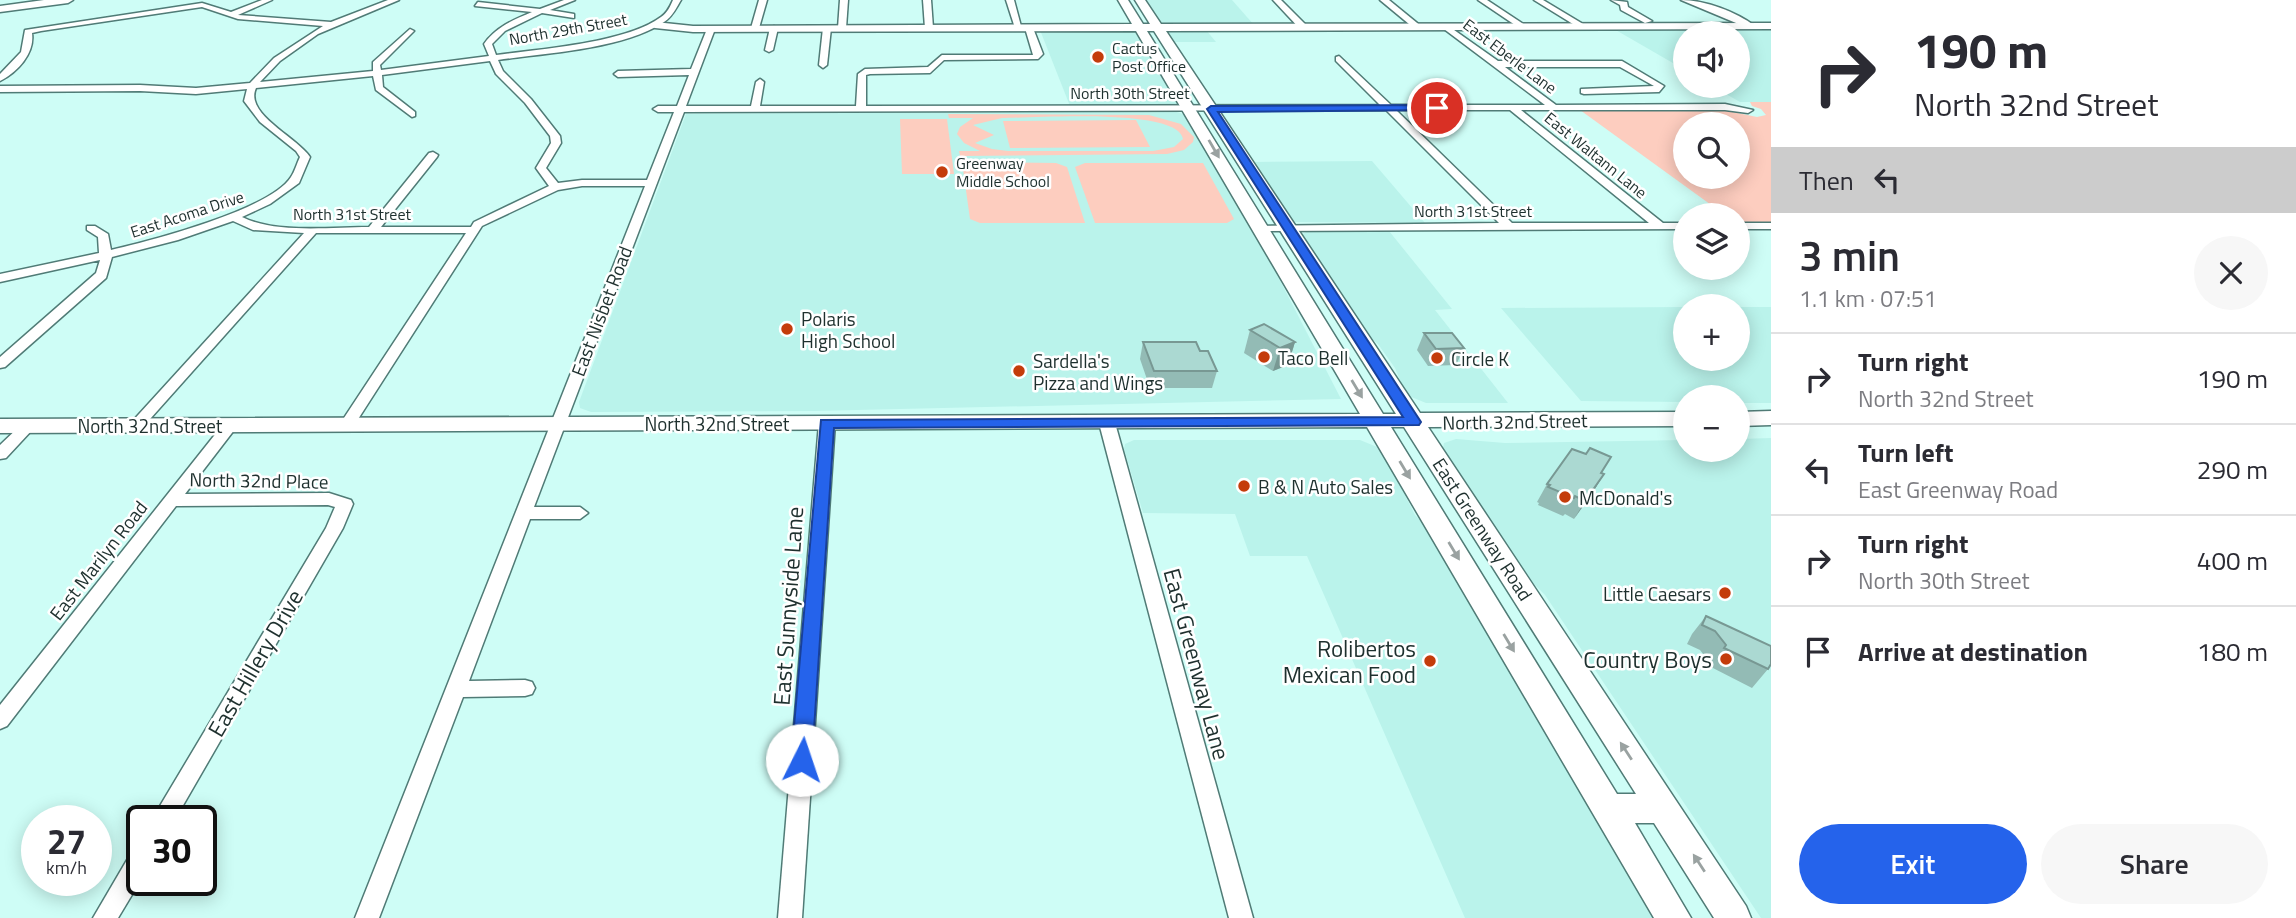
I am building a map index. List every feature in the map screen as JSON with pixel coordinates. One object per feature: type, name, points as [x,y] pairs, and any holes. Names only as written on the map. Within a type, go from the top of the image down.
[{"type":"main road","points":[[0,9],[68,0]]},
{"type":"main road","name":"East Greenway Road","points":[[1123,0],[1674,918]]},
{"type":"main road","name":"East Greenway Road","points":[[1140,0],[1734,918]]},
{"type":"main road","name":"North 29th Street","points":[[655,25],[711,29],[1771,26]]},
{"type":"main road","points":[[1304,301],[1335,301]]},
{"type":"main road","points":[[1750,419],[1771,418]]},
{"type":"main road","name":"North 32nd Street","points":[[0,426],[1673,419]]},
{"type":"main road","points":[[1474,585],[1521,588]]},
{"type":"main road","points":[[1608,808],[1664,809]]},
{"type":"street","points":[[229,16],[268,0]]},
{"type":"street","points":[[251,87],[261,74],[302,41],[332,24],[395,0]]},
{"type":"street","points":[[555,187],[541,169],[556,143],[555,136],[528,101],[502,76],[488,44],[494,35],[571,0]]},
{"type":"street","points":[[655,25],[670,13],[677,0]]},
{"type":"street","points":[[755,29],[763,0]]},
{"type":"street","points":[[842,28],[844,0]]},
{"type":"street","points":[[927,0],[929,28]]},
{"type":"street","points":[[861,109],[862,74],[869,71],[930,70],[942,58],[1035,57],[1039,54],[1010,0]]},
{"type":"street","points":[[1276,0],[1304,27]]},
{"type":"street","points":[[1384,0],[1418,27]]},
{"type":"street","points":[[1482,0],[1524,27]]},
{"type":"street","points":[[1538,0],[1584,27]]},
{"type":"street","points":[[1615,0],[1648,21]]},
{"type":"street","points":[[1685,0],[1703,3],[1751,26]]},
{"type":"street","points":[[478,4],[570,16]]},
{"type":"street","points":[[0,78],[27,50],[29,32],[202,5],[229,16],[332,24]]},
{"type":"street","name":"North 29th Street","points":[[0,89],[129,88],[192,92],[251,87],[377,74],[597,43],[655,25]]},
{"type":"street","name":"East Eberle Lane","points":[[1447,27],[1555,108]]},
{"type":"street","points":[[769,50],[774,28]]},
{"type":"street","points":[[823,65],[827,28]]},
{"type":"street","name":"East Nisbet Road","points":[[367,918],[711,29]]},
{"type":"street","points":[[410,32],[379,60],[377,74],[379,88],[412,114]]},
{"type":"street","points":[[1339,59],[1509,227]]},
{"type":"street","points":[[1497,64],[1622,64],[1660,86],[1659,89],[1584,91],[1606,107]]},
{"type":"street","points":[[618,74],[694,72]]},
{"type":"street","points":[[755,109],[760,82]]},
{"type":"street","name":"East Acoma Drive","points":[[0,278],[161,241],[234,217],[285,192],[306,167],[305,157],[300,149],[252,107],[248,96],[251,87]]},
{"type":"street","name":"North 30th Street","points":[[680,110],[1606,107],[1726,107],[1748,110]]},
{"type":"street","name":"East Waltann Lane","points":[[1513,108],[1660,226]]},
{"type":"street","points":[[658,109],[680,110]]},
{"type":"street","points":[[372,230],[433,155]]},
{"type":"street","points":[[348,424],[472,229],[485,219],[555,187],[582,183],[651,183]]},
{"type":"street","name":"North 31st Street","points":[[234,217],[253,227],[264,229],[472,229]]},
{"type":"street","name":"North 31st Street","points":[[1260,228],[1673,226]]},
{"type":"street","points":[[1750,226],[1771,226]]},
{"type":"street","points":[[0,364],[96,282],[104,270],[106,255],[104,236],[91,228]]},
{"type":"street","points":[[137,425],[313,230]]},
{"type":"street","name":"East Sunnyside Lane","points":[[790,918],[827,423]]},
{"type":"street","name":"East Greenway Lane","points":[[1107,423],[1241,918]]},
{"type":"street","name":"East Marilyn Road","points":[[0,720],[230,425]]},
{"type":"street","points":[[0,454],[28,426]]},
{"type":"street","name":"North 32nd Place","points":[[171,500],[329,499],[345,504]]},
{"type":"street","name":"East Hillery Drive","points":[[171,805],[334,528],[345,504]]},
{"type":"street","points":[[522,513],[580,513]]},
{"type":"street","points":[[454,689],[525,688]]},
{"type":"street","points":[[105,918],[126,883]]},
{"type":"shaded area","points":[[1146,0],[1232,0],[1254,25],[1166,25],[1161,23]]},
{"type":"shaded area","points":[[1750,28],[1771,28],[1771,102],[1740,102],[1733,98],[1750,98]]},
{"type":"shaded area","points":[[1614,29],[1673,29],[1673,63]]},
{"type":"shaded area","points":[[1040,30],[1136,31],[1180,104],[1070,106]]},
{"type":"shaded area","points":[[1173,30],[1206,30],[1216,42],[1174,42],[1168,33]]},
{"type":"shaded area","points":[[1750,102],[1771,102],[1771,222],[1750,222],[1750,203],[1708,203],[1689,189],[1750,189],[1750,116],[1766,115],[1761,109],[1752,106]]},
{"type":"shaded area","points":[[1718,109],[1733,112],[1673,112],[1673,177],[1580,110]]},
{"type":"shaded area","points":[[1175,111],[1185,115],[1253,228],[1341,399],[814,411],[591,412],[580,408],[579,402],[686,114]]},
{"type":"shaded area","points":[[948,114],[1149,115],[1181,124],[1194,137],[1193,142],[1184,150],[1167,154],[960,156],[959,151],[980,151],[964,143],[957,134],[960,127],[973,118],[949,118]],"holes":[[[1002,118],[1132,118],[1157,122],[1175,129],[1183,139],[1174,147],[1153,151],[1008,151],[975,143],[994,135],[973,125]]]},
{"type":"shaded area","points":[[900,119],[947,119],[954,174],[902,174]]},
{"type":"shaded area","points":[[1136,120],[1150,147],[1010,148],[1003,121]]},
{"type":"shaded area","points":[[1372,161],[1425,223],[1294,222],[1253,162]]},
{"type":"shaded area","points":[[962,162],[1056,163],[1067,167],[1085,223],[980,223],[970,219]]},
{"type":"shaded area","points":[[1085,163],[1203,163],[1234,219],[1227,223],[1095,223],[1075,167]]},
{"type":"shaded area","points":[[1308,231],[1389,231],[1452,309],[1435,310],[1508,403],[1426,403],[1409,396],[1395,368],[1378,344],[1365,333],[1301,235]]},
{"type":"shaded area","points":[[1673,307],[1673,371],[1750,371],[1750,307],[1771,307],[1771,403],[1750,403],[1750,385],[1673,385],[1673,402],[1581,401],[1501,308]]},
{"type":"shaded area","points":[[1771,438],[1771,918],[1761,918],[1545,595],[1524,574],[1443,448],[1444,443],[1456,439],[1505,443],[1673,440],[1673,462],[1750,462],[1750,439]]},
{"type":"shaded area","points":[[1134,440],[1360,440],[1382,449],[1415,515],[1433,533],[1659,918],[1465,918],[1307,556],[1250,556],[1235,514],[1143,513],[1124,449],[1125,444]]},
{"type":"building","points":[[1264,324],[1295,342],[1280,348],[1250,330]]},
{"type":"building","points":[[1424,333],[1452,333],[1464,348],[1436,349]]},
{"type":"building","points":[[1143,342],[1196,342],[1200,351],[1208,351],[1217,371],[1154,371]]},
{"type":"building","points":[[1590,448],[1611,457],[1601,473],[1604,474],[1585,501],[1548,487],[1550,485],[1547,484],[1572,449],[1586,454]]},
{"type":"building","points":[[1706,616],[1771,646],[1771,664],[1768,669],[1724,648],[1726,645],[1715,631],[1702,625]]},
{"type":"place","name":"Cactus Post Office","points":[[1098,57]]},
{"type":"place","name":"Greenway Middle School","points":[[942,172]]},
{"type":"place","name":"Polaris High School","points":[[787,329]]},
{"type":"place","name":"Taco Bell","points":[[1264,357]]},
{"type":"place","name":"Circle K","points":[[1437,358]]},
{"type":"place","name":"Sardella's Pizza and Wings","points":[[1019,371]]},
{"type":"place","name":"B & N Auto Sales","points":[[1244,486]]},
{"type":"place","name":"McDonald's","points":[[1565,497]]},
{"type":"place","name":"Little Caesars","points":[[1725,593]]},
{"type":"place","name":"Country Boys","points":[[1726,659]]},
{"type":"place","name":"Rolibertos Mexican Food","points":[[1430,661]]},
{"type":"route","points":[[802,760],[827,423],[1414,422],[1211,109],[1437,108]]}]
